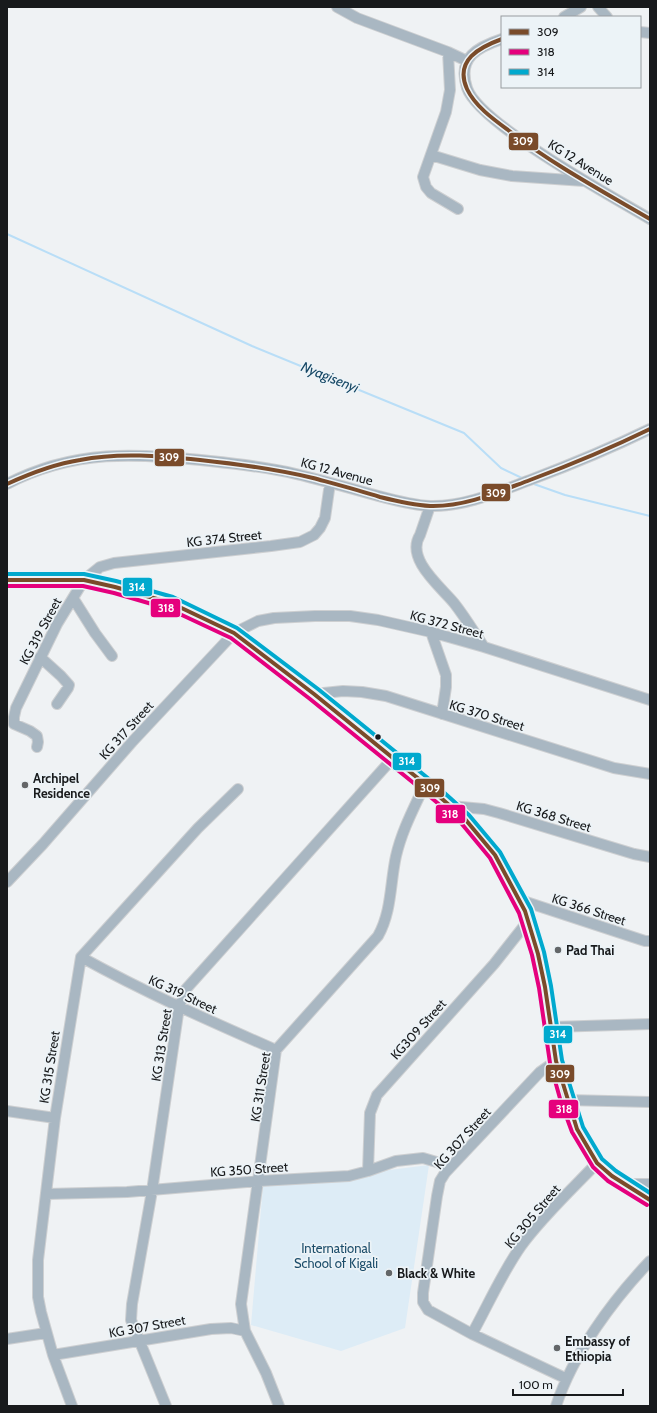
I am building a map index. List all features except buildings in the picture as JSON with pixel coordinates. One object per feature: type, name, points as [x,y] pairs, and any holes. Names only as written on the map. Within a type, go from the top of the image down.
[{"type":"main road","points":[[7,580],[84,580],[134,591],[171,603],[234,634],[314,694],[450,806],[495,854],[520,900],[528,921],[544,980],[556,1060],[577,1129],[597,1163],[612,1176],[650,1200]]},
{"type":"street","points":[[337,7],[357,18],[448,52],[467,61],[476,50],[486,44],[501,39]]},
{"type":"street","points":[[566,16],[581,7]]},
{"type":"street","points":[[598,7],[606,16]]},
{"type":"street","points":[[448,52],[450,90],[442,124],[423,177],[426,187],[431,193],[458,209]]},
{"type":"street","name":"KG 12 Avenue","points":[[467,61],[465,78],[467,88],[474,99],[493,119],[585,181],[650,219]]},
{"type":"street","points":[[431,155],[480,170],[504,174],[585,181]]},
{"type":"street","name":"KG 12 Avenue","points":[[7,484],[27,473],[55,464],[88,458],[128,455],[166,456],[252,465],[296,473],[403,502],[430,506],[452,505],[474,500],[519,484],[630,439],[650,429]]},
{"type":"street","name":"KG 374 Street","points":[[84,580],[100,567],[114,562],[300,542],[314,535],[320,528],[325,518],[330,483]]},
{"type":"street","points":[[430,506],[418,539],[417,550],[420,561],[425,571],[454,603],[484,647]]},
{"type":"street","name":"KG 319 Street","points":[[37,747],[37,736],[14,724],[14,717],[18,702],[57,624],[84,580]]},
{"type":"street","points":[[73,598],[95,634],[112,656]]},
{"type":"street","name":"KG 372 Street","points":[[234,634],[258,621],[264,620],[315,616],[350,616],[378,620],[431,632],[484,647],[650,700]]},
{"type":"street","points":[[431,632],[446,675],[446,687],[442,714]]},
{"type":"street","name":"KG 317 Street","points":[[7,882],[43,844],[132,742],[234,634]]},
{"type":"street","points":[[40,657],[64,679],[69,686],[57,704]]},
{"type":"street","name":"KG 370 Street","points":[[314,694],[343,691],[362,692],[386,696],[614,768],[650,774]]},
{"type":"street","name":"KG 313 Street","points":[[166,1406],[131,1320],[132,1304],[152,1191],[179,1007],[186,989],[393,758]]},
{"type":"street","name":"KG 311 Street","points":[[279,1406],[266,1373],[245,1330],[241,1304],[276,1050],[378,936],[385,924],[396,857],[402,836],[425,784]]},
{"type":"street","points":[[81,957],[198,828],[238,789]]},
{"type":"street","name":"KG 368 Street","points":[[450,806],[484,809],[650,857]]},
{"type":"street","name":"KG 366 Street","points":[[520,900],[645,941],[650,941]]},
{"type":"street","name":"KG309 Street","points":[[368,1171],[370,1113],[377,1095],[494,964],[528,921]]},
{"type":"street","name":"KG 319 Street","points":[[81,957],[179,1007],[276,1050]]},
{"type":"street","name":"KG 315 Street","points":[[72,1406],[46,1333],[38,1297],[38,1260],[55,1118],[81,957]]},
{"type":"street","points":[[552,1027],[649,1022]]},
{"type":"street","name":"KG 307 Street","points":[[472,1334],[428,1310],[423,1302],[433,1218],[440,1181],[450,1166],[540,1072],[556,1060]]},
{"type":"street","points":[[567,1100],[650,1102]]},
{"type":"street","points":[[7,1111],[55,1118]]},
{"type":"street","name":"KG 350 Street","points":[[46,1194],[152,1191],[259,1181],[349,1176],[368,1171],[396,1160],[423,1158],[450,1166]]},
{"type":"street","name":"KG 305 Street","points":[[472,1334],[510,1263],[521,1246],[597,1163]]},
{"type":"street","points":[[625,1184],[650,1184]]},
{"type":"street","points":[[556,1406],[565,1378],[599,1324],[621,1294],[650,1261]]},
{"type":"street","name":"KG 307 Street","points":[[53,1355],[211,1329],[230,1328],[245,1330]]},
{"type":"street","points":[[7,1338],[46,1333]]},
{"type":"street","points":[[472,1334],[565,1378]]},
{"type":"green space","name":"International School of Kigali","points":[[429,1165],[405,1328],[341,1351],[251,1325],[263,1186]]},
{"type":"waterway","name":"Nyagisenyi","points":[[7,234],[252,346],[464,433],[501,468],[524,479]]},
{"type":"waterway","name":"Nyagisenyi","points":[[531,483],[565,495],[650,516]]},
{"type":"transit line","name":"309","points":[[501,39],[485,46],[471,56],[467,63],[464,70],[464,79],[470,95],[485,112],[542,154],[650,219]]},
{"type":"transit line","name":"309","points":[[7,484],[43,469],[70,462],[110,456],[155,456],[271,469],[313,478],[411,504],[443,506],[481,498],[506,489],[590,456],[650,429]]},
{"type":"transit line","name":"314","points":[[7,574],[84,574],[116,581],[173,597],[237,628],[318,689],[429,779],[469,815],[500,852],[531,909],[544,952],[551,986],[562,1060],[583,1127],[602,1159],[616,1171],[650,1193]]},
{"type":"transit line","name":"309","points":[[7,580],[84,580],[115,587],[171,603],[234,633],[314,694],[425,784],[465,819],[495,855],[525,911],[538,954],[545,987],[556,1061],[577,1129],[597,1163],[612,1176],[650,1200]]},
{"type":"transit line","name":"318","points":[[7,586],[83,586],[114,593],[169,609],[231,638],[310,699],[461,823],[490,858],[519,913],[532,955],[539,988],[550,1063],[561,1102],[572,1132],[593,1167],[608,1181],[647,1205]]},
{"type":"place","name":"Archipel Residence","points":[[25,785]]},
{"type":"place","name":"Pad Thai","points":[[558,950]]},
{"type":"place","name":"Black & White","points":[[389,1273]]},
{"type":"place","name":"Embassy of Ethiopia","points":[[557,1348]]}]
